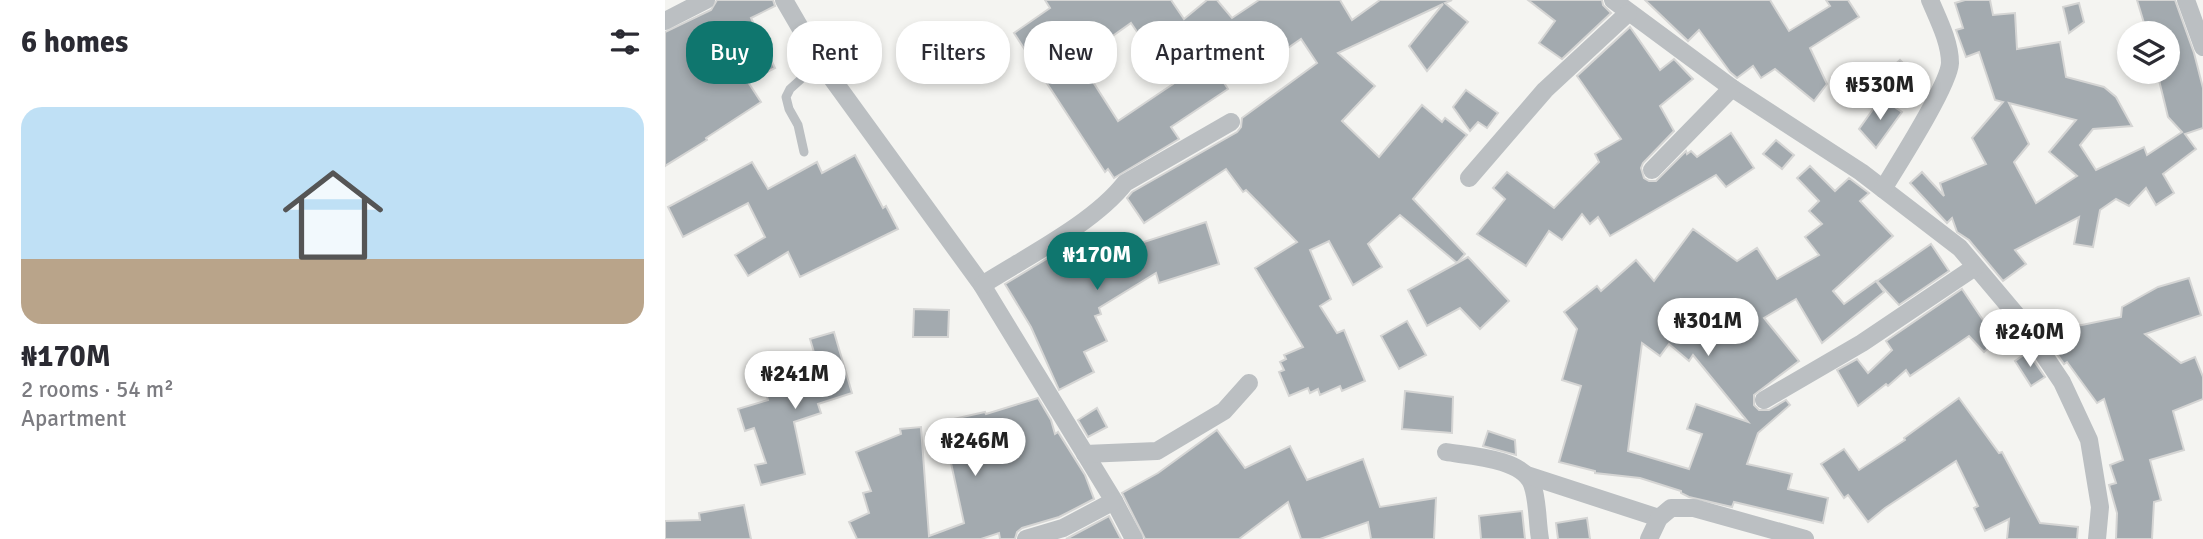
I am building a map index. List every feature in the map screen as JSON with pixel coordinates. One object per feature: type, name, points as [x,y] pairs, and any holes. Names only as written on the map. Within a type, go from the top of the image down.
[{"type":"street","points":[[665,21],[706,0]]},
{"type":"street","points":[[784,0],[796,21]]},
{"type":"street","points":[[1613,0],[1733,89],[1883,189],[1960,248],[2019,318],[2062,382],[2089,440],[2100,507],[2097,539]]},
{"type":"street","points":[[1883,189],[1939,92],[1950,64],[1946,40],[1930,0]]},
{"type":"street","points":[[2186,0],[2203,47]]},
{"type":"street","points":[[1469,178],[1545,90],[1628,13]]},
{"type":"street","points":[[836,84],[982,285],[1114,501],[1134,539]]},
{"type":"street","points":[[1652,170],[1733,89]]},
{"type":"street","points":[[982,285],[1073,228],[1115,197],[1125,183],[1231,122]]},
{"type":"street","points":[[1764,400],[1862,343],[1975,267]]},
{"type":"street","points":[[1085,454],[1157,451],[1224,411],[1249,383]]},
{"type":"street","points":[[1446,452],[1517,466],[1527,475],[1532,484],[1540,539]]},
{"type":"street","points":[[1527,475],[1659,518]]},
{"type":"street","points":[[1026,539],[1063,528],[1114,501]]},
{"type":"street","points":[[1649,539],[1659,518],[1671,508],[1694,508],[1805,539]]},
{"type":"lane","points":[[796,84],[786,97],[789,109],[799,125],[804,152]]},
{"type":"building","points":[[717,0],[773,0],[775,6],[751,18],[752,21],[688,21],[711,10]]},
{"type":"building","points":[[1045,0],[1171,0],[1184,19],[1207,0],[1217,0],[1232,18],[1259,0],[1340,0],[1352,20],[1380,0],[1452,0],[1445,3],[1468,22],[1427,71],[1409,46],[1443,4],[1338,53],[1375,86],[1342,121],[1379,157],[1422,105],[1442,122],[1445,118],[1467,135],[1413,199],[1465,254],[1457,263],[1400,215],[1368,244],[1382,267],[1353,285],[1329,241],[1310,250],[1331,299],[1320,306],[1337,333],[1344,330],[1365,381],[1342,391],[1340,386],[1320,395],[1318,389],[1310,393],[1308,388],[1289,396],[1279,372],[1284,370],[1280,362],[1286,359],[1284,355],[1303,347],[1255,268],[1297,242],[1246,190],[1243,192],[1226,169],[1144,223],[1127,198],[1132,192],[1237,132],[1242,118],[1317,63],[1301,39],[1289,47],[1289,21],[1131,21],[1117,33],[1117,21],[1031,21],[1050,8]]},
{"type":"building","points":[[1528,0],[1602,0],[1611,13],[1562,59],[1539,43],[1555,21]]},
{"type":"building","points":[[1645,0],[1770,0],[1789,31],[1830,6],[1826,0],[1848,0],[1859,17],[1810,48],[1827,84],[1814,101],[1775,69],[1761,78],[1753,66],[1737,78],[1699,30],[1688,41]]},
{"type":"building","points":[[1965,0],[1990,0],[1993,15],[2015,13],[2017,49],[2060,42],[2066,77],[2104,87],[2116,97],[2132,126],[2093,129],[2080,145],[2096,170],[2144,147],[2147,155],[2182,132],[2168,117],[2160,84],[2180,84],[2180,21],[2143,21],[2137,0],[2175,0],[2203,88],[2203,128],[2185,134],[2196,149],[2163,174],[2174,193],[2156,205],[2146,188],[2129,206],[2116,199],[2100,210],[2093,247],[2074,244],[2079,217],[2015,250],[2026,264],[2003,281],[1969,240],[1957,232],[1952,218],[1947,223],[1910,183],[1922,172],[1944,196],[1940,183],[1986,164],[1972,138],[2003,102],[1995,100],[1979,52],[1966,57],[1956,30],[1963,28],[1955,3]],"holes":[[[2009,103],[2076,120],[2049,152],[2077,176],[2036,203],[2014,162],[2029,144]]]},
{"type":"building","points":[[2079,3],[2084,22],[2069,33],[2063,7]]},
{"type":"building","points":[[686,22],[686,84],[749,84],[761,102],[665,166],[665,32]]},
{"type":"building","points":[[1024,26],[1024,48],[1014,33]]},
{"type":"building","points":[[1630,27],[1660,70],[1674,59],[1693,79],[1660,106],[1674,131],[1643,163],[1641,168],[1644,178],[1656,181],[1686,151],[1687,154],[1691,151],[1697,157],[1731,133],[1754,168],[1726,187],[1716,175],[1610,236],[1598,217],[1590,224],[1582,214],[1562,240],[1549,231],[1526,266],[1477,234],[1505,199],[1493,188],[1507,172],[1554,208],[1599,162],[1595,154],[1621,139],[1577,76]]},
{"type":"building","points":[[1900,60],[1916,76],[1901,89],[1886,73]]},
{"type":"building","points":[[1047,84],[1094,84],[1118,121],[1173,84],[1225,84],[1228,89],[1171,127],[1179,139],[1114,178],[1108,169],[1105,172]]},
{"type":"building","points":[[1466,90],[1498,113],[1487,128],[1478,122],[1470,131],[1453,107]]},
{"type":"building","points":[[1881,98],[1902,112],[1876,148],[1859,129]]},
{"type":"building","points":[[1776,140],[1794,155],[1782,169],[1763,154]]},
{"type":"building","points":[[855,155],[883,208],[886,206],[898,229],[800,277],[788,252],[748,276],[735,255],[765,237],[748,203],[683,237],[668,207],[752,162],[768,189],[817,162],[822,173]]},
{"type":"building","points":[[1810,166],[1835,191],[1849,178],[1869,193],[1860,201],[1893,236],[1833,291],[1844,304],[1876,281],[1884,292],[1822,343],[1796,299],[1764,318],[1799,361],[1754,395],[1754,405],[1759,410],[1769,410],[1786,400],[1790,405],[1758,433],[1747,464],[1792,474],[1788,489],[1828,498],[1823,523],[1734,502],[1732,507],[1689,497],[1681,491],[1640,478],[1595,473],[1559,462],[1581,386],[1562,380],[1577,329],[1564,312],[1597,286],[1601,291],[1636,260],[1654,281],[1693,229],[1737,261],[1757,248],[1777,279],[1819,255],[1805,237],[1822,224],[1809,211],[1819,201],[1797,178]],"holes":[[[1642,343],[1660,356],[1669,344],[1689,361],[1693,355],[1748,422],[1696,404],[1687,429],[1702,434],[1689,469],[1628,451]]]},
{"type":"building","points":[[1206,222],[1219,264],[1159,283],[1156,273],[1099,308],[1101,314],[1095,316],[1107,341],[1084,352],[1094,372],[1059,390],[1031,327],[1005,284],[1071,244],[1076,256],[1089,248],[1094,258]]},
{"type":"building","points":[[1931,244],[1949,271],[1899,305],[1877,281]]},
{"type":"building","points":[[1468,257],[1509,301],[1480,329],[1460,308],[1427,326],[1408,290]]},
{"type":"building","points":[[2189,278],[2201,315],[2145,334],[2181,363],[2195,357],[2203,377],[2203,399],[2173,411],[2184,450],[2150,460],[2161,500],[2154,502],[2152,539],[2116,539],[2117,513],[2109,485],[2116,483],[2110,465],[2123,460],[2104,399],[2097,403],[2051,345],[2077,326],[2121,317],[2122,307],[2158,287]]},
{"type":"building","points":[[1962,289],[1987,326],[2003,317],[2011,326],[1984,352],[1969,336],[1910,376],[1906,370],[1858,406],[1837,370],[1857,359],[1868,373],[1892,350],[1886,341]]},
{"type":"building","points":[[914,309],[949,310],[948,337],[913,337]]},
{"type":"building","points":[[1407,321],[1426,355],[1399,369],[1381,336]]},
{"type":"building","points":[[834,332],[852,393],[818,404],[821,413],[794,422],[805,474],[761,485],[755,465],[766,463],[754,428],[745,431],[738,409],[768,400],[764,387],[819,369],[810,339]]},
{"type":"building","points":[[2028,352],[2045,377],[2031,386],[2015,361]]},
{"type":"building","points":[[1405,391],[1453,397],[1452,433],[1402,429]]},
{"type":"building","points":[[1038,398],[1051,420],[1055,434],[1058,432],[1085,475],[1094,499],[1059,517],[1022,528],[1015,539],[1000,539],[999,533],[981,539],[857,539],[849,522],[869,513],[863,493],[871,491],[856,452],[901,434],[900,429],[921,427],[929,536],[964,523],[943,426],[950,425],[949,420],[985,412],[986,414]]},
{"type":"building","points":[[1959,398],[1999,453],[2002,452],[2040,523],[2078,527],[2077,539],[2007,539],[2009,519],[1985,531],[1974,508],[1978,506],[1956,461],[1868,522],[1848,495],[1844,498],[1821,464],[1844,449],[1859,470],[1905,440],[1904,438]]},
{"type":"building","points":[[1097,408],[1107,427],[1088,437],[1078,420]]},
{"type":"building","points":[[1217,430],[1245,468],[1290,446],[1307,480],[1363,459],[1380,507],[1436,498],[1434,539],[1371,539],[1368,522],[1320,539],[1301,539],[1288,502],[1239,539],[1145,539],[1122,493],[1158,473]]},
{"type":"building","points":[[1488,431],[1515,440],[1516,455],[1483,446]]},
{"type":"building","points":[[744,505],[751,539],[665,539],[665,521],[700,520],[699,513]]},
{"type":"building","points":[[1522,511],[1525,539],[1481,539],[1479,516]]},
{"type":"building","points":[[1109,516],[1121,539],[1066,539],[1068,538]]},
{"type":"building","points":[[1587,518],[1590,539],[1558,539],[1556,523]]}]
